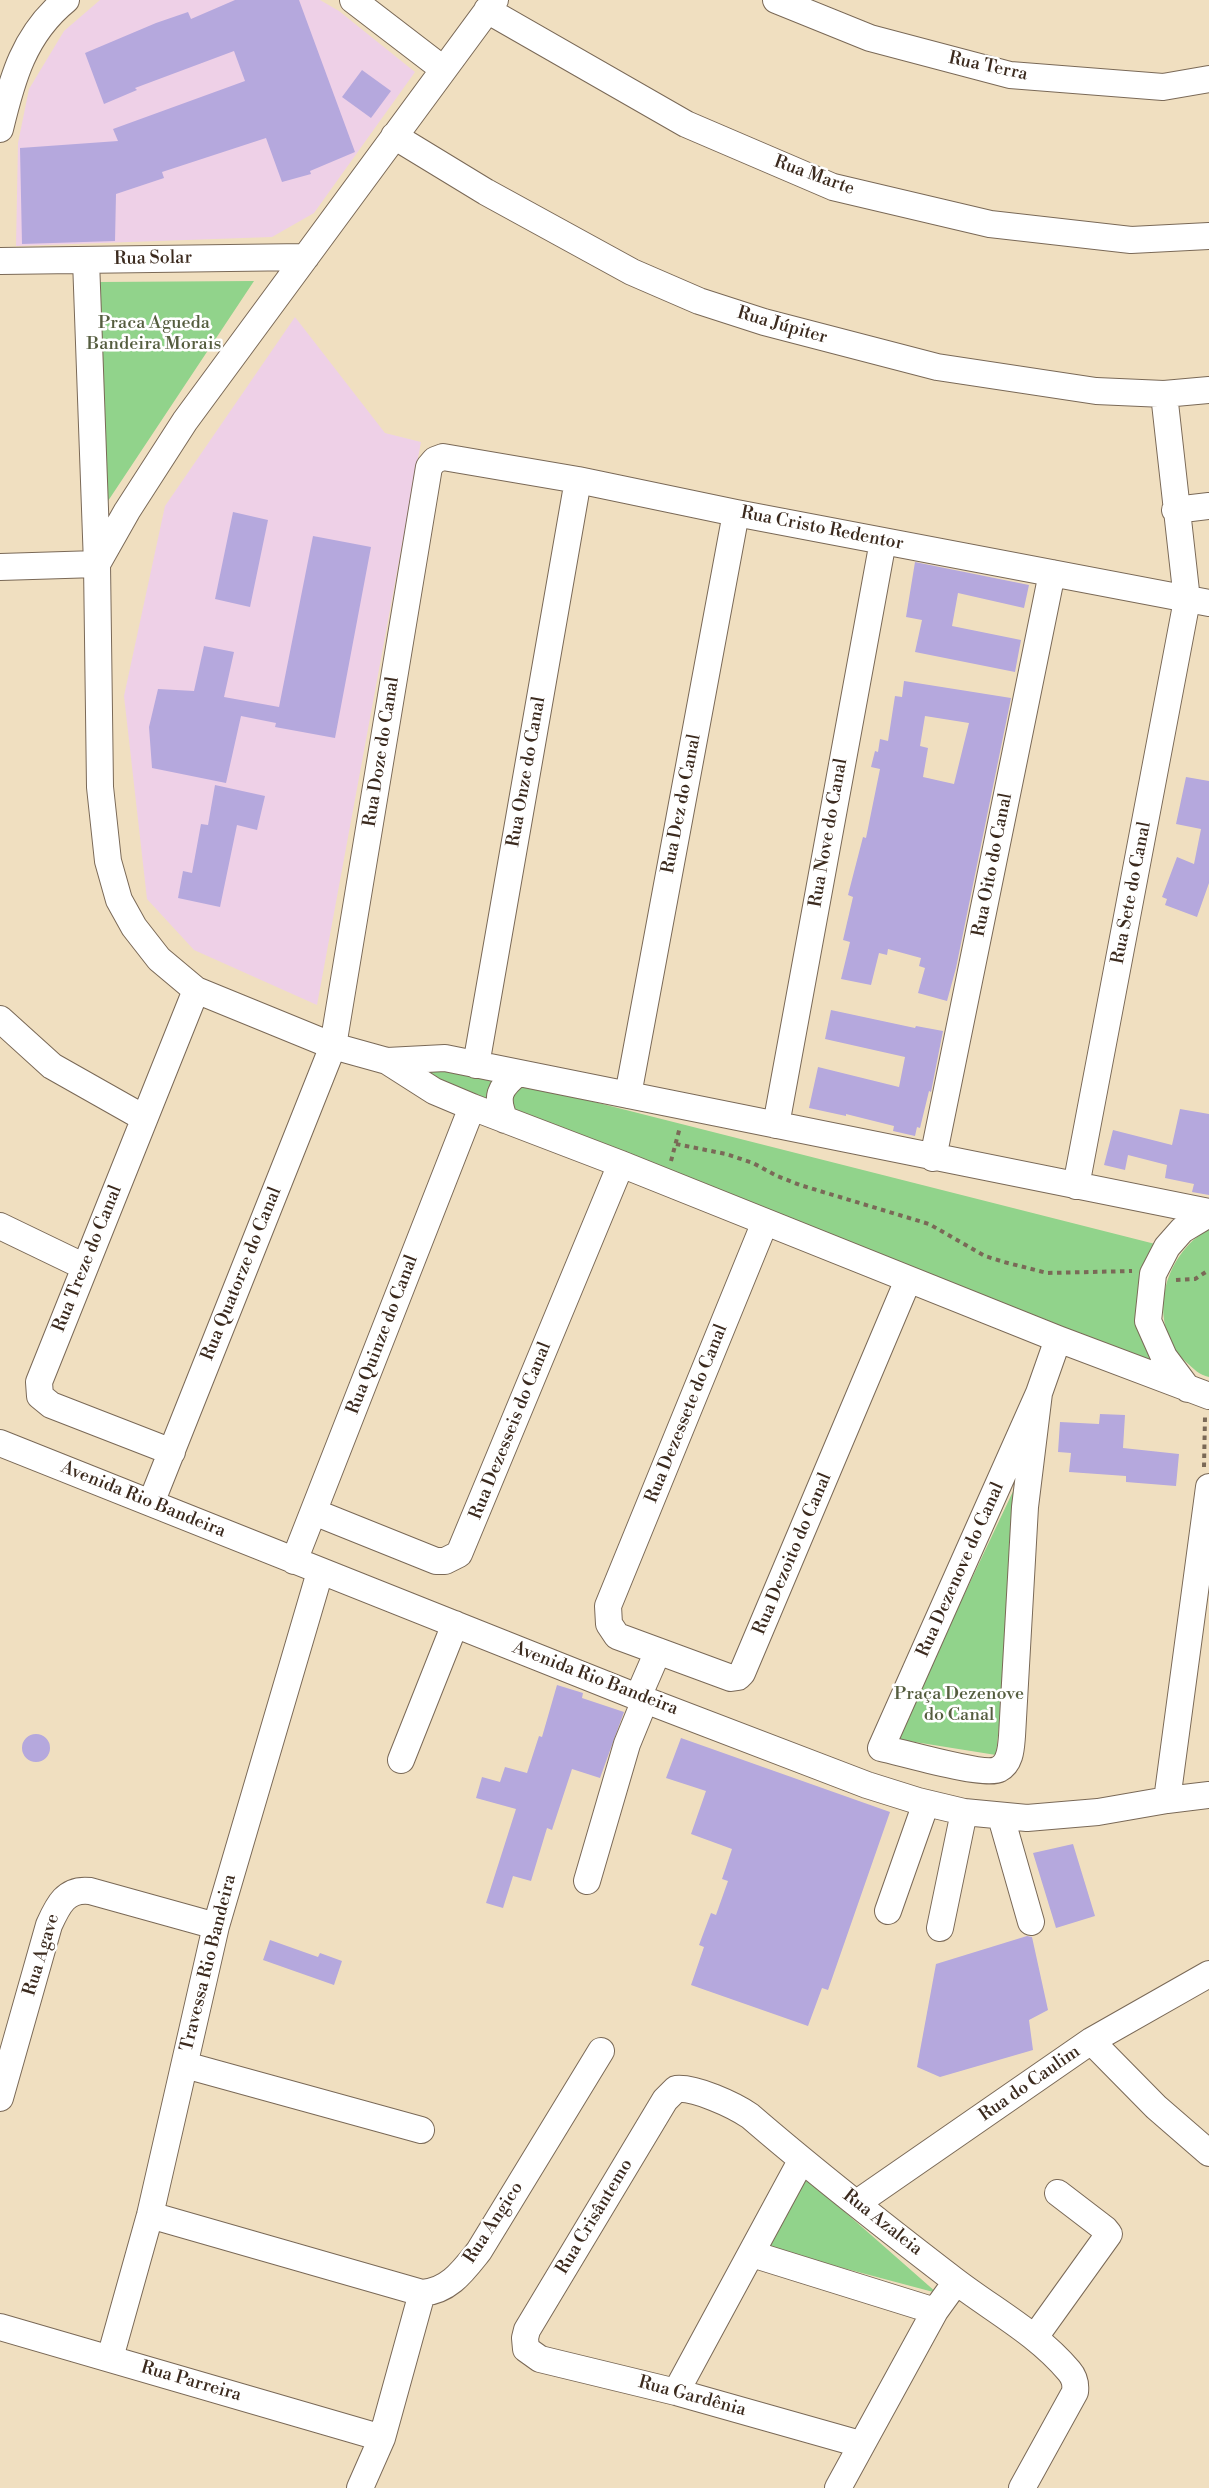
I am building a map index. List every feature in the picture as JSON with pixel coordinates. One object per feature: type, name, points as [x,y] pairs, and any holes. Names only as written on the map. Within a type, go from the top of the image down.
[{"type":"street","points":[[0,129],[13,76],[29,43],[50,13],[66,0]]},
{"type":"street","points":[[353,0],[443,69]]},
{"type":"street","name":"Rua Terra","points":[[776,0],[870,38],[1010,75],[1163,87],[1209,79]]},
{"type":"street","points":[[97,564],[127,511],[185,421],[491,5]]},
{"type":"street","name":"Rua Marte","points":[[491,5],[686,124],[833,187],[990,225],[1131,240],[1209,236]]},
{"type":"street","name":"Rua Júpiter","points":[[394,136],[486,192],[632,272],[699,301],[764,322],[937,367],[1096,391],[1164,394],[1209,390]]},
{"type":"street","name":"Rua Solar","points":[[0,261],[306,257]]},
{"type":"street","points":[[86,260],[97,564],[100,787],[108,861],[119,900],[134,927],[159,959],[196,990],[333,1046],[387,1061],[434,1091],[472,1107],[1201,1394]]},
{"type":"street","name":"Rua Sete do Canal","points":[[1076,1186],[1198,601],[1175,510],[1164,394]]},
{"type":"street","name":"Rua Cristo Redentor","points":[[435,460],[442,457],[578,480],[736,513],[1198,601]]},
{"type":"street","name":"Rua Doze do Canal","points":[[333,1046],[429,467],[435,460]]},
{"type":"street","name":"Rua Onze do Canal","points":[[476,1065],[578,480]]},
{"type":"street","points":[[1175,510],[1209,506]]},
{"type":"street","name":"Rua Dez do Canal","points":[[628,1095],[736,513]]},
{"type":"street","name":"Rua Nove do Canal","points":[[776,1125],[883,541]]},
{"type":"street","points":[[0,567],[97,564]]},
{"type":"street","name":"Rua Oito do Canal","points":[[933,1158],[1052,573]]},
{"type":"street","name":"Rua Treze do Canal","points":[[172,1452],[51,1405],[40,1396],[39,1382],[196,990]]},
{"type":"street","points":[[0,1019],[52,1066],[144,1118]]},
{"type":"street","name":"Rua Quatorze do Canal","points":[[151,1503],[333,1046]]},
{"type":"street","points":[[387,1061],[446,1058],[1209,1213]]},
{"type":"street","points":[[505,1120],[499,1105],[500,1094],[506,1083],[518,1073]]},
{"type":"street","name":"Rua Quinze do Canal","points":[[294,1561],[472,1107]]},
{"type":"street","name":"Rua Dezesseis do Canal","points":[[314,1512],[436,1561],[445,1561],[459,1554],[621,1164]]},
{"type":"street","points":[[1201,1394],[1164,1357],[1148,1321],[1153,1274],[1167,1247],[1182,1230],[1209,1213]]},
{"type":"street","name":"Rua Dezessete do Canal","points":[[609,1606],[765,1222]]},
{"type":"street","points":[[0,1226],[85,1267]]},
{"type":"street","name":"Rua Dezoito do Canal","points":[[609,1606],[609,1624],[617,1636],[731,1678],[738,1677],[742,1673],[908,1280]]},
{"type":"street","name":"Rua Dezenove do Canal","points":[[1039,1393],[1025,1507],[1009,1757],[1000,1769],[994,1771],[966,1768],[881,1748],[1039,1393],[1058,1339]]},
{"type":"street","name":"Avenida Rio Bandeira","points":[[0,1443],[642,1698],[867,1785],[926,1803],[964,1812],[1001,1817],[1062,1817],[1209,1795]]},
{"type":"street","points":[[1167,1800],[1206,1481]]},
{"type":"street","name":"Travessa Rio Bandeira","points":[[110,2358],[150,2214],[216,1926],[320,1572]]},
{"type":"street","points":[[401,1760],[455,1624]]},
{"type":"street","points":[[587,1881],[627,1744],[658,1651]]},
{"type":"street","points":[[888,1911],[926,1803]]},
{"type":"street","points":[[940,1928],[964,1812]]},
{"type":"street","points":[[1001,1817],[1031,1922]]},
{"type":"street","name":"Rua Agave","points":[[0,2098],[5,2058],[50,1925],[58,1905],[71,1893],[80,1890],[90,1891],[216,1926]]},
{"type":"street","name":"Rua do Caulim","points":[[857,2203],[1091,2042],[1209,1974]]},
{"type":"street","points":[[1091,2042],[1156,2107],[1209,2153]]},
{"type":"street","name":"Rua Angico","points":[[422,2293],[446,2286],[459,2276],[479,2251],[602,2051]]},
{"type":"street","points":[[185,2065],[421,2130]]},
{"type":"street","name":"Rua Azaleia","points":[[676,2089],[688,2089],[741,2110],[801,2162],[857,2203],[956,2282],[1035,2337],[1068,2370],[1075,2381],[1075,2392],[1022,2488]]},
{"type":"street","name":"Rua Crisântemo","points":[[525,2349],[527,2330],[665,2100],[676,2089]]},
{"type":"street","points":[[676,2392],[801,2162]]},
{"type":"street","points":[[1035,2337],[1109,2234],[1058,2193]]},
{"type":"street","points":[[150,2214],[422,2293],[382,2438],[360,2488]]},
{"type":"street","points":[[752,2254],[935,2311]]},
{"type":"street","points":[[838,2488],[935,2311],[956,2282]]},
{"type":"street","name":"Rua Parreira","points":[[0,2327],[382,2438]]},
{"type":"street","name":"Rua Gardênia","points":[[525,2349],[540,2359],[676,2392],[860,2445]]},
{"type":"path","points":[[671,1163],[682,1118]]},
{"type":"path","points":[[676,1144],[753,1162],[777,1176],[800,1185],[929,1224],[985,1256],[1004,1262],[1047,1273],[1136,1271]]},
{"type":"path","points":[[1172,1279],[1196,1279],[1209,1270]]},
{"type":"path","points":[[1201,1394],[1206,1481]]},
{"type":"shaded area","points":[[100,0],[320,0],[339,11],[415,72],[314,213],[272,237],[16,246],[18,143],[29,89],[64,31]]},
{"type":"shaded area","points":[[295,317],[385,433],[421,442],[317,1005],[194,950],[147,899],[124,696],[165,506]]},
{"type":"green space","name":"Praca Agueda Bandeira Morais","points":[[254,281],[108,501],[98,282]]},
{"type":"green space","points":[[375,1051],[476,1072],[1167,1247],[1148,1321],[1175,1373],[765,1222]]},
{"type":"green space","points":[[1209,1229],[1209,1377],[1202,1375],[1186,1362],[1174,1346],[1166,1329],[1163,1310],[1165,1291],[1180,1255]]},
{"type":"green space","name":"Praça Dezenove do Canal","points":[[1025,1466],[996,1755],[896,1739]]},
{"type":"green space","points":[[804,2176],[937,2293],[764,2247]]},
{"type":"building","points":[[235,0],[299,0],[355,152],[310,171],[311,174],[282,182],[266,138],[162,172],[164,178],[116,194],[115,241],[22,244],[20,148],[118,141],[113,129],[245,81],[234,51],[135,88],[137,90],[104,104],[85,53],[156,23],[188,12],[191,19]]},
{"type":"building","points":[[362,70],[391,91],[371,118],[342,97]]},
{"type":"building","points":[[233,512],[268,520],[250,607],[215,599]]},
{"type":"building","points":[[313,536],[371,547],[335,738],[275,727],[276,723],[241,716],[226,783],[152,768],[149,727],[158,689],[194,691],[204,646],[234,652],[224,697],[279,707]]},
{"type":"building","points":[[915,562],[1029,585],[1024,608],[958,593],[952,626],[1021,640],[1015,672],[915,652],[922,620],[906,617]]},
{"type":"building","points":[[904,681],[1011,698],[956,968],[947,1001],[918,993],[925,968],[919,966],[921,958],[888,949],[887,955],[879,953],[871,985],[841,979],[850,942],[843,940],[853,897],[848,895],[863,837],[866,838],[880,769],[871,767],[875,751],[878,752],[880,739],[888,741],[895,696],[902,697]],"holes":[[[925,716],[969,723],[954,784],[923,777],[928,748],[920,746]]]},
{"type":"building","points":[[1186,777],[1209,781],[1209,883],[1197,917],[1165,905],[1167,899],[1162,897],[1177,857],[1194,864],[1201,829],[1176,824]]},
{"type":"building","points":[[215,785],[265,796],[257,830],[237,825],[220,907],[178,898],[183,871],[192,873],[201,824],[208,825]]},
{"type":"building","points":[[831,1010],[915,1028],[916,1026],[943,1031],[931,1092],[929,1091],[920,1128],[917,1127],[915,1136],[893,1131],[894,1126],[809,1108],[818,1067],[899,1087],[905,1057],[825,1039]]},
{"type":"building","points":[[1180,1109],[1209,1114],[1209,1195],[1192,1192],[1194,1184],[1165,1178],[1167,1165],[1128,1155],[1125,1170],[1104,1165],[1113,1130],[1172,1145]]},
{"type":"building","points":[[1100,1414],[1125,1415],[1123,1448],[1179,1454],[1176,1486],[1126,1482],[1126,1476],[1069,1472],[1071,1453],[1058,1452],[1060,1422],[1099,1424]]},
{"type":"building","points":[[557,1685],[583,1693],[582,1698],[624,1712],[600,1778],[572,1769],[552,1830],[547,1828],[531,1881],[513,1876],[503,1908],[486,1903],[516,1809],[476,1798],[482,1777],[500,1782],[505,1767],[527,1773],[539,1736],[542,1737]]},
{"type":"building","points":[[36,1734],[46,1738],[50,1748],[46,1758],[36,1762],[26,1758],[22,1748],[26,1738]]},
{"type":"building","points":[[681,1738],[890,1812],[828,1990],[822,1988],[808,2026],[691,1985],[704,1947],[699,1945],[711,1913],[716,1915],[728,1881],[722,1879],[732,1849],[691,1834],[706,1791],[666,1778]]},
{"type":"building","points":[[1073,1844],[1095,1916],[1056,1928],[1033,1853]]},
{"type":"building","points":[[1027,1936],[1032,1937],[1048,2010],[1029,2020],[1033,2050],[940,2077],[917,2067],[936,1964]]},
{"type":"building","points":[[270,1940],[318,1957],[320,1953],[342,1961],[334,1985],[263,1960]]}]
